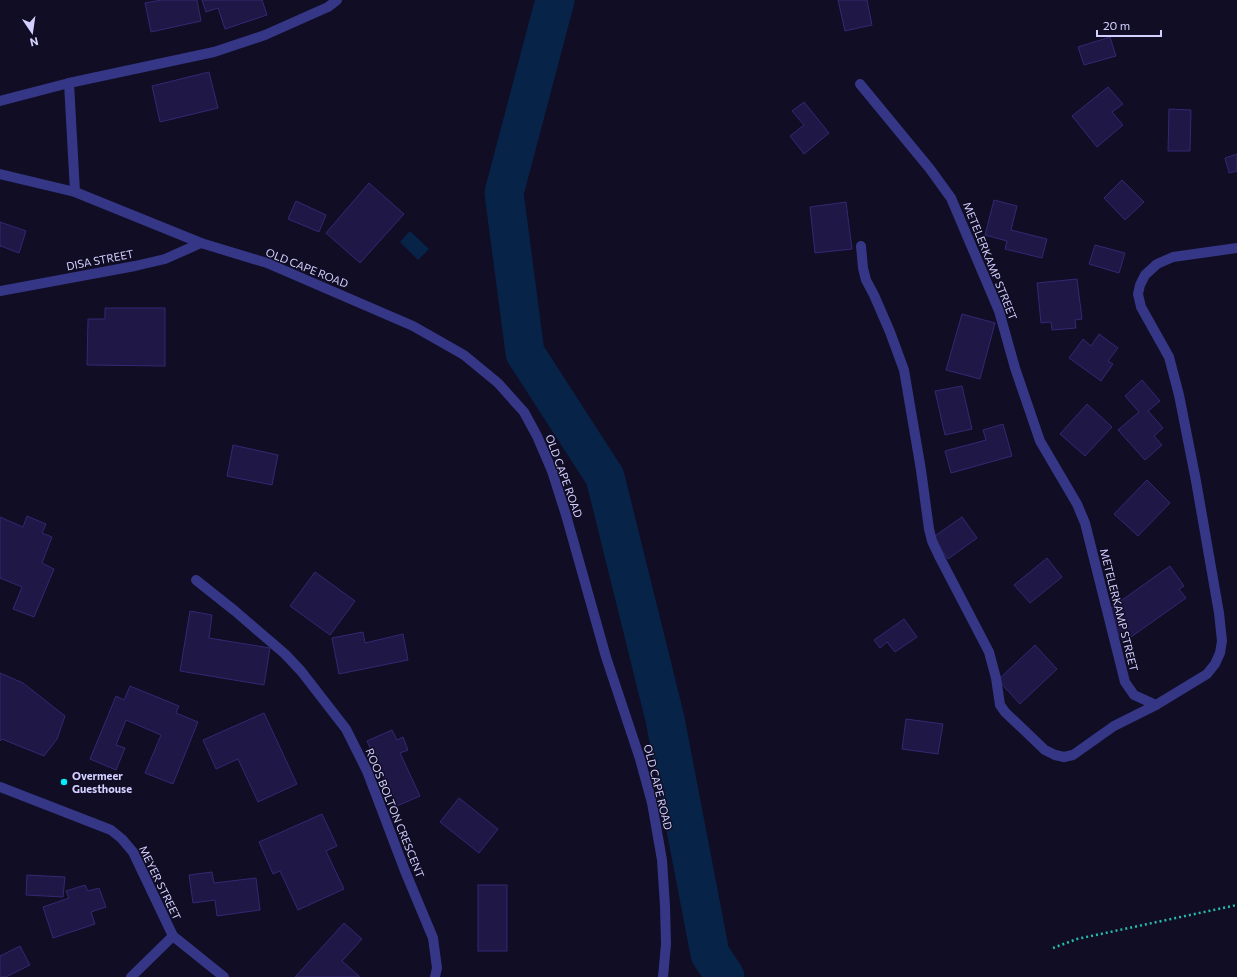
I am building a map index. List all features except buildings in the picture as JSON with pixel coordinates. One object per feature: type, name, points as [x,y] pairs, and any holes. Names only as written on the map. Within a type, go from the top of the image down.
[{"type":"street","points":[[0,101],[69,83],[214,52],[265,35],[328,6],[337,0]]},
{"type":"street","points":[[69,83],[75,192]]},
{"type":"street","name":"METELERKAMP STREET","points":[[860,84],[930,169],[951,198],[999,311],[1015,368],[1040,441],[1077,504],[1084,523],[1125,682],[1134,695],[1156,705]]},
{"type":"street","name":"OLD CAPE ROAD","points":[[0,174],[75,192],[201,243],[266,263],[413,326],[464,356],[498,383],[524,412],[537,436],[552,471],[606,657],[640,760],[652,803],[662,860],[666,944],[663,977]]},
{"type":"street","name":"DISA STREET","points":[[0,291],[165,259],[201,243]]},
{"type":"street","points":[[861,246],[861,260],[866,280],[890,332],[904,370],[932,541],[989,652],[996,678],[1000,705],[1005,712],[1045,750],[1054,755],[1064,757],[1073,755],[1114,726],[1156,705],[1207,674],[1215,664],[1220,653],[1222,641],[1219,613],[1199,496],[1179,395],[1169,357],[1141,306],[1138,294],[1140,284],[1145,275],[1157,264],[1173,257],[1226,248],[1237,248]]},
{"type":"street","name":"ROOS BOLTON CRESCENT","points":[[196,580],[285,654],[300,670],[346,729],[367,771],[405,871],[433,938],[436,968],[435,977]]},
{"type":"street","name":"MEYER STREET","points":[[0,787],[112,830],[133,852],[174,936],[224,977]]},
{"type":"street","points":[[131,977],[174,936]]},
{"type":"path","points":[[1053,948],[1077,939],[1237,905]]},
{"type":"water","points":[[410,231],[429,249],[418,260],[400,242]]},
{"type":"waterway","points":[[555,0],[504,193],[525,353],[605,477],[665,719],[710,954],[725,977]]},
{"type":"place","name":"Overmeer Guesthouse","points":[[64,782]]}]
